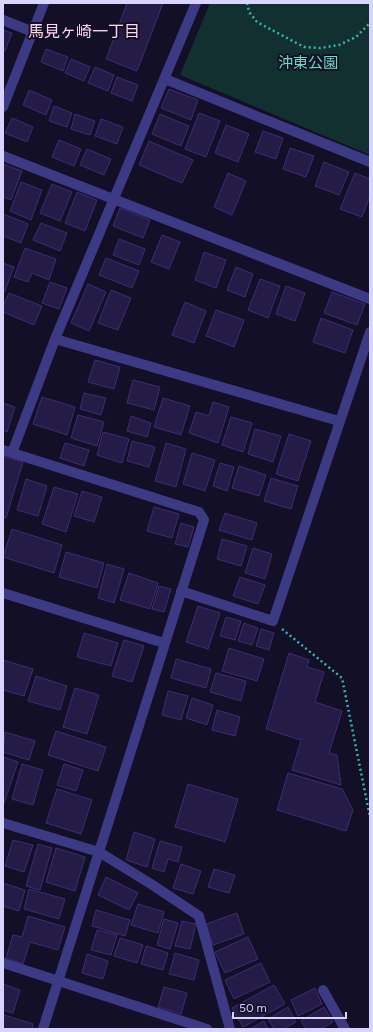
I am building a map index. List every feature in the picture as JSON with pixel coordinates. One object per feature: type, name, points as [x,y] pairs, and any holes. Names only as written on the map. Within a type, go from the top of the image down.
[{"type":"street","points":[[3,107],[44,3]]},
{"type":"street","points":[[43,1029],[204,520],[200,512],[7,451],[196,3]]},
{"type":"street","points":[[3,20],[32,32]]},
{"type":"street","points":[[165,79],[370,162]]},
{"type":"street","points":[[3,156],[370,299]]},
{"type":"street","points":[[181,591],[272,621],[370,332]]},
{"type":"street","points":[[55,339],[339,421]]},
{"type":"street","points":[[3,593],[164,643]]},
{"type":"street","points":[[3,823],[99,852],[199,916],[230,1029]]},
{"type":"street","points":[[3,963],[207,1029]]},
{"type":"street","points":[[323,990],[345,1029]]},
{"type":"path","points":[[247,3],[249,12],[257,22],[304,47],[320,48],[339,45],[356,37],[370,23]]},
{"type":"path","points":[[272,621],[342,678],[370,817]]},
{"type":"green space","name":"沖東公園","points":[[210,3],[370,3],[370,155],[180,75]]},
{"type":"building","points":[[127,3],[163,3],[137,71],[106,59]]},
{"type":"building","points":[[3,30],[12,33],[5,51],[3,50]]},
{"type":"building","points":[[46,49],[68,57],[63,71],[41,62]]},
{"type":"building","points":[[71,59],[90,67],[84,81],[65,73]]},
{"type":"building","points":[[95,67],[114,75],[108,91],[88,83]]},
{"type":"building","points":[[117,77],[138,85],[132,101],[111,93]]},
{"type":"building","points":[[169,89],[198,100],[191,120],[161,108]]},
{"type":"building","points":[[29,90],[52,100],[46,115],[23,105]]},
{"type":"building","points":[[54,106],[72,113],[67,127],[49,121]]},
{"type":"building","points":[[199,113],[220,121],[206,157],[185,149]]},
{"type":"building","points":[[75,114],[95,121],[90,135],[71,129]]},
{"type":"building","points":[[160,114],[189,126],[181,146],[152,134]]},
{"type":"building","points":[[12,118],[33,127],[27,142],[5,133]]},
{"type":"building","points":[[101,119],[123,127],[117,144],[95,136]]},
{"type":"building","points":[[226,125],[249,134],[238,162],[215,153]]},
{"type":"building","points":[[263,131],[283,138],[276,159],[255,152]]},
{"type":"building","points":[[59,140],[81,149],[74,166],[52,157]]},
{"type":"building","points":[[149,141],[193,160],[182,183],[139,165]]},
{"type":"building","points":[[290,148],[314,156],[306,177],[283,169]]},
{"type":"building","points":[[87,149],[111,159],[104,175],[80,165]]},
{"type":"building","points":[[324,162],[349,172],[339,195],[315,186]]},
{"type":"building","points":[[3,164],[22,171],[11,200],[3,197]]},
{"type":"building","points":[[228,173],[246,181],[232,215],[214,207]]},
{"type":"building","points":[[355,173],[370,179],[370,196],[362,217],[340,209]]},
{"type":"building","points":[[21,182],[42,190],[31,220],[10,211]]},
{"type":"building","points":[[52,184],[72,192],[60,221],[40,213]]},
{"type":"building","points":[[77,192],[97,200],[85,231],[65,223]]},
{"type":"building","points":[[120,208],[150,220],[143,238],[113,226]]},
{"type":"building","points":[[3,214],[28,224],[21,243],[3,236]]},
{"type":"building","points":[[41,223],[67,233],[60,251],[33,240]]},
{"type":"building","points":[[162,235],[180,242],[169,269],[151,262]]},
{"type":"building","points":[[119,239],[145,249],[139,265],[113,255]]},
{"type":"building","points":[[25,248],[56,259],[49,280],[32,273],[28,282],[14,277]]},
{"type":"building","points":[[204,252],[226,260],[216,288],[195,280]]},
{"type":"building","points":[[106,258],[139,271],[132,288],[99,275]]},
{"type":"building","points":[[3,263],[14,267],[5,291],[3,291]]},
{"type":"building","points":[[236,267],[253,274],[245,297],[227,290]]},
{"type":"building","points":[[260,279],[280,286],[268,318],[248,310]]},
{"type":"building","points":[[50,282],[67,288],[59,309],[42,303]]},
{"type":"building","points":[[88,284],[106,292],[89,331],[71,323]]},
{"type":"building","points":[[286,286],[305,293],[295,321],[276,314]]},
{"type":"building","points":[[111,290],[131,298],[118,330],[98,323]]},
{"type":"building","points":[[332,292],[365,304],[357,325],[324,313]]},
{"type":"building","points":[[9,293],[42,306],[34,325],[3,312],[3,306]]},
{"type":"building","points":[[185,302],[206,311],[194,343],[172,335]]},
{"type":"building","points":[[216,310],[244,320],[234,347],[206,336]]},
{"type":"building","points":[[321,318],[353,330],[345,353],[313,342]]},
{"type":"building","points":[[95,360],[120,367],[114,389],[88,382]]},
{"type":"building","points":[[133,380],[160,387],[154,410],[127,403]]},
{"type":"building","points":[[84,393],[106,398],[101,415],[80,409]]},
{"type":"building","points":[[42,397],[75,407],[67,435],[33,424]]},
{"type":"building","points":[[163,398],[190,406],[181,435],[154,427]]},
{"type":"building","points":[[213,402],[229,407],[218,443],[189,433],[196,412],[209,416]]},
{"type":"building","points":[[3,403],[15,407],[7,432],[3,430]]},
{"type":"building","points":[[78,415],[104,422],[97,446],[71,438]]},
{"type":"building","points":[[131,416],[151,423],[147,437],[127,431]]},
{"type":"building","points":[[231,417],[252,423],[243,452],[222,445]]},
{"type":"building","points":[[255,429],[281,436],[273,462],[248,454]]},
{"type":"building","points":[[103,432],[129,439],[122,463],[97,455]]},
{"type":"building","points":[[289,434],[311,441],[298,481],[276,474]]},
{"type":"building","points":[[132,441],[155,447],[149,467],[127,461]]},
{"type":"building","points":[[65,443],[89,450],[84,466],[60,458]]},
{"type":"building","points":[[166,443],[186,449],[176,487],[155,481]]},
{"type":"building","points":[[192,453],[215,460],[205,491],[183,484]]},
{"type":"building","points":[[3,456],[23,462],[6,518],[3,517]]},
{"type":"building","points":[[220,463],[234,467],[227,491],[213,486]]},
{"type":"building","points":[[239,466],[266,475],[259,496],[232,488]]},
{"type":"building","points":[[271,478],[298,486],[291,509],[264,501]]},
{"type":"building","points":[[26,479],[47,486],[38,516],[17,510]]},
{"type":"building","points":[[54,487],[78,494],[66,532],[42,524]]},
{"type":"building","points":[[82,491],[102,497],[94,522],[74,516]]},
{"type":"building","points":[[154,507],[179,514],[172,538],[147,531]]},
{"type":"building","points":[[225,513],[257,523],[252,540],[219,530]]},
{"type":"building","points":[[181,523],[194,527],[188,547],[175,544]]},
{"type":"building","points":[[12,529],[62,545],[54,573],[3,557]]},
{"type":"building","points":[[222,539],[247,546],[241,566],[217,559]]},
{"type":"building","points":[[253,548],[272,554],[265,579],[245,573]]},
{"type":"building","points":[[66,552],[104,563],[97,588],[59,577]]},
{"type":"building","points":[[107,564],[124,569],[114,603],[98,598]]},
{"type":"building","points":[[129,573],[158,583],[150,609],[120,600]]},
{"type":"building","points":[[240,577],[265,585],[258,604],[233,596]]},
{"type":"building","points":[[159,586],[171,589],[164,612],[152,609]]},
{"type":"building","points":[[198,606],[220,613],[208,649],[186,642]]},
{"type":"building","points":[[226,617],[241,621],[235,640],[220,636]]},
{"type":"building","points":[[244,623],[258,628],[252,645],[238,641]]},
{"type":"building","points":[[261,629],[274,633],[269,650],[256,646]]},
{"type":"building","points":[[84,633],[118,643],[111,666],[77,657]]},
{"type":"building","points":[[124,640],[144,646],[132,682],[112,676]]},
{"type":"building","points":[[229,648],[264,659],[257,681],[222,671]]},
{"type":"building","points":[[289,653],[309,660],[307,667],[324,672],[315,702],[342,711],[329,753],[337,755],[341,785],[292,770],[301,740],[266,729]]},
{"type":"building","points":[[176,659],[211,669],[206,688],[171,678]]},
{"type":"building","points":[[3,660],[33,669],[24,696],[3,690]]},
{"type":"building","points":[[216,673],[246,681],[241,701],[210,692]]},
{"type":"building","points":[[36,676],[67,686],[60,710],[28,701]]},
{"type":"building","points":[[75,688],[99,695],[87,734],[63,727]]},
{"type":"building","points":[[168,691],[188,696],[181,720],[162,715]]},
{"type":"building","points":[[192,698],[213,705],[207,725],[186,718]]},
{"type":"building","points":[[217,710],[240,717],[235,736],[212,730]]},
{"type":"building","points":[[56,731],[106,747],[98,771],[48,755]]},
{"type":"building","points":[[5,732],[35,741],[29,760],[3,752]]},
{"type":"building","points":[[3,757],[18,762],[3,806]]},
{"type":"building","points":[[22,764],[43,770],[33,805],[12,799]]},
{"type":"building","points":[[64,764],[83,770],[76,791],[57,785]]},
{"type":"building","points":[[288,773],[342,789],[353,810],[346,831],[277,810]]},
{"type":"building","points":[[188,784],[238,799],[225,842],[175,827]]},
{"type":"building","points":[[57,789],[92,800],[81,834],[46,823]]},
{"type":"building","points":[[134,832],[155,839],[147,867],[126,860]]},
{"type":"building","points":[[13,840],[33,845],[24,872],[5,866]]},
{"type":"building","points":[[160,841],[182,847],[178,862],[168,859],[164,872],[152,868]]},
{"type":"building","points":[[38,844],[52,848],[40,890],[26,886]]},
{"type":"building","points":[[56,848],[85,857],[75,891],[46,882]]},
{"type":"building","points":[[181,864],[201,871],[193,894],[173,888]]},
{"type":"building","points":[[214,869],[235,875],[229,893],[208,887]]},
{"type":"building","points":[[106,877],[138,893],[129,910],[98,895]]},
{"type":"building","points":[[3,883],[25,890],[19,911],[3,906]]},
{"type":"building","points":[[29,889],[65,899],[59,919],[24,909]]},
{"type":"building","points":[[138,904],[164,912],[158,933],[131,925]]},
{"type":"building","points":[[96,910],[130,920],[125,936],[92,926]]},
{"type":"building","points":[[237,913],[244,934],[213,945],[206,924]]},
{"type":"building","points":[[28,916],[65,927],[58,950],[30,942],[23,964],[6,958],[13,935],[22,937]]},
{"type":"building","points":[[164,919],[178,923],[170,949],[157,945]]},
{"type":"building","points":[[182,921],[196,924],[190,949],[175,946]]},
{"type":"building","points":[[97,930],[117,935],[111,955],[91,950]]},
{"type":"building","points":[[248,937],[258,959],[225,973],[215,952]]},
{"type":"building","points":[[120,938],[143,945],[137,963],[114,956]]},
{"type":"building","points":[[146,946],[168,953],[163,970],[141,964]]},
{"type":"building","points":[[175,953],[199,960],[194,980],[169,974]]},
{"type":"building","points":[[87,954],[108,961],[103,979],[82,973]]},
{"type":"building","points":[[261,963],[270,982],[234,999],[225,980]]},
{"type":"building","points":[[3,984],[20,990],[13,1013],[3,1010]]},
{"type":"building","points":[[274,985],[285,1004],[243,1027],[232,1008]]},
{"type":"building","points":[[164,987],[187,993],[181,1014],[158,1007]]},
{"type":"building","points":[[315,988],[322,1004],[298,1016],[291,1000]]},
{"type":"building","points":[[288,1007],[296,1022],[283,1029],[274,1029],[268,1019]]},
{"type":"building","points":[[324,1007],[333,1022],[321,1029],[306,1029],[301,1021]]},
{"type":"building","points":[[4,1015],[33,1024],[32,1029],[3,1029]]},
{"type":"building","points":[[264,1021],[268,1029],[250,1029]]},
{"type":"district","name":"馬見ヶ崎一丁目","points":[[84,31]]}]
